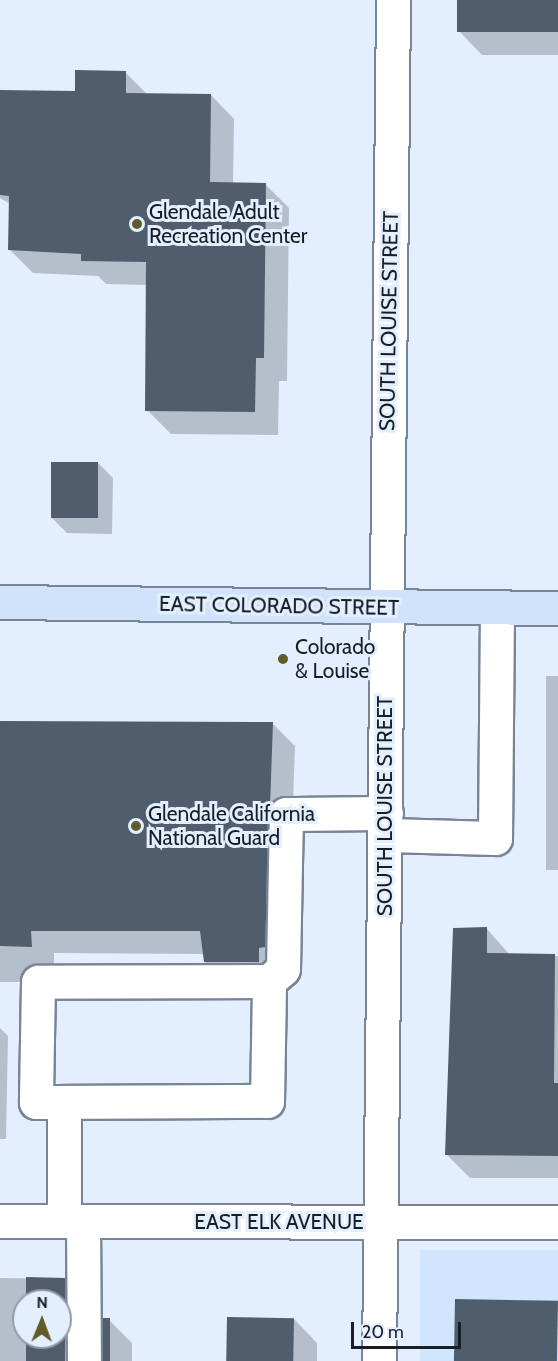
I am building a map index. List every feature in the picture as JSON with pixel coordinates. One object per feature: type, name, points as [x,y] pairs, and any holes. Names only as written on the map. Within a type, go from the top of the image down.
[{"type":"main road","name":"EAST COLORADO STREET","points":[[0,602],[558,608]]},
{"type":"street","name":"SOUTH LOUISE STREET","points":[[379,1361],[393,0]]},
{"type":"street","points":[[269,981],[267,1101],[36,1102],[38,982],[269,981],[283,969],[286,814],[495,838],[497,608]]},
{"type":"street","points":[[64,1102],[84,1361]]},
{"type":"street","name":"EAST ELK AVENUE","points":[[0,1221],[558,1222]]},
{"type":"shaded area","points":[[420,1250],[558,1250],[558,1361],[420,1361]]},
{"type":"building","points":[[457,0],[558,0],[558,32],[457,32]]},
{"type":"building","name":"Glendale Adult Recreation Center","points":[[75,70],[126,71],[126,93],[211,94],[210,182],[266,183],[264,358],[256,358],[255,412],[145,411],[146,262],[81,261],[81,254],[8,250],[9,196],[0,195],[0,90],[75,91]]},
{"type":"building","points":[[51,462],[98,462],[98,518],[51,518]]},
{"type":"building","name":"Glendale California National Guard","points":[[0,721],[273,722],[265,947],[259,948],[259,962],[204,962],[200,931],[31,931],[32,947],[0,946]]},
{"type":"building","points":[[487,927],[487,953],[555,954],[554,1083],[558,1083],[558,1156],[445,1155],[453,928]]},
{"type":"building","points":[[26,1277],[65,1278],[65,1289],[26,1289]]},
{"type":"building","points":[[455,1299],[558,1301],[557,1361],[454,1361]]},
{"type":"building","points":[[227,1317],[294,1318],[293,1361],[226,1361]]},
{"type":"building","points":[[102,1318],[110,1318],[110,1361],[102,1361]]},
{"type":"building","points":[[26,1349],[65,1349],[65,1361],[26,1361]]},
{"type":"place","name":"Glendale Adult Recreation Center","points":[[137,224]]},
{"type":"place","name":"Colorado & Louise","points":[[283,659]]},
{"type":"place","name":"Glendale California National Guard","points":[[136,826]]}]
